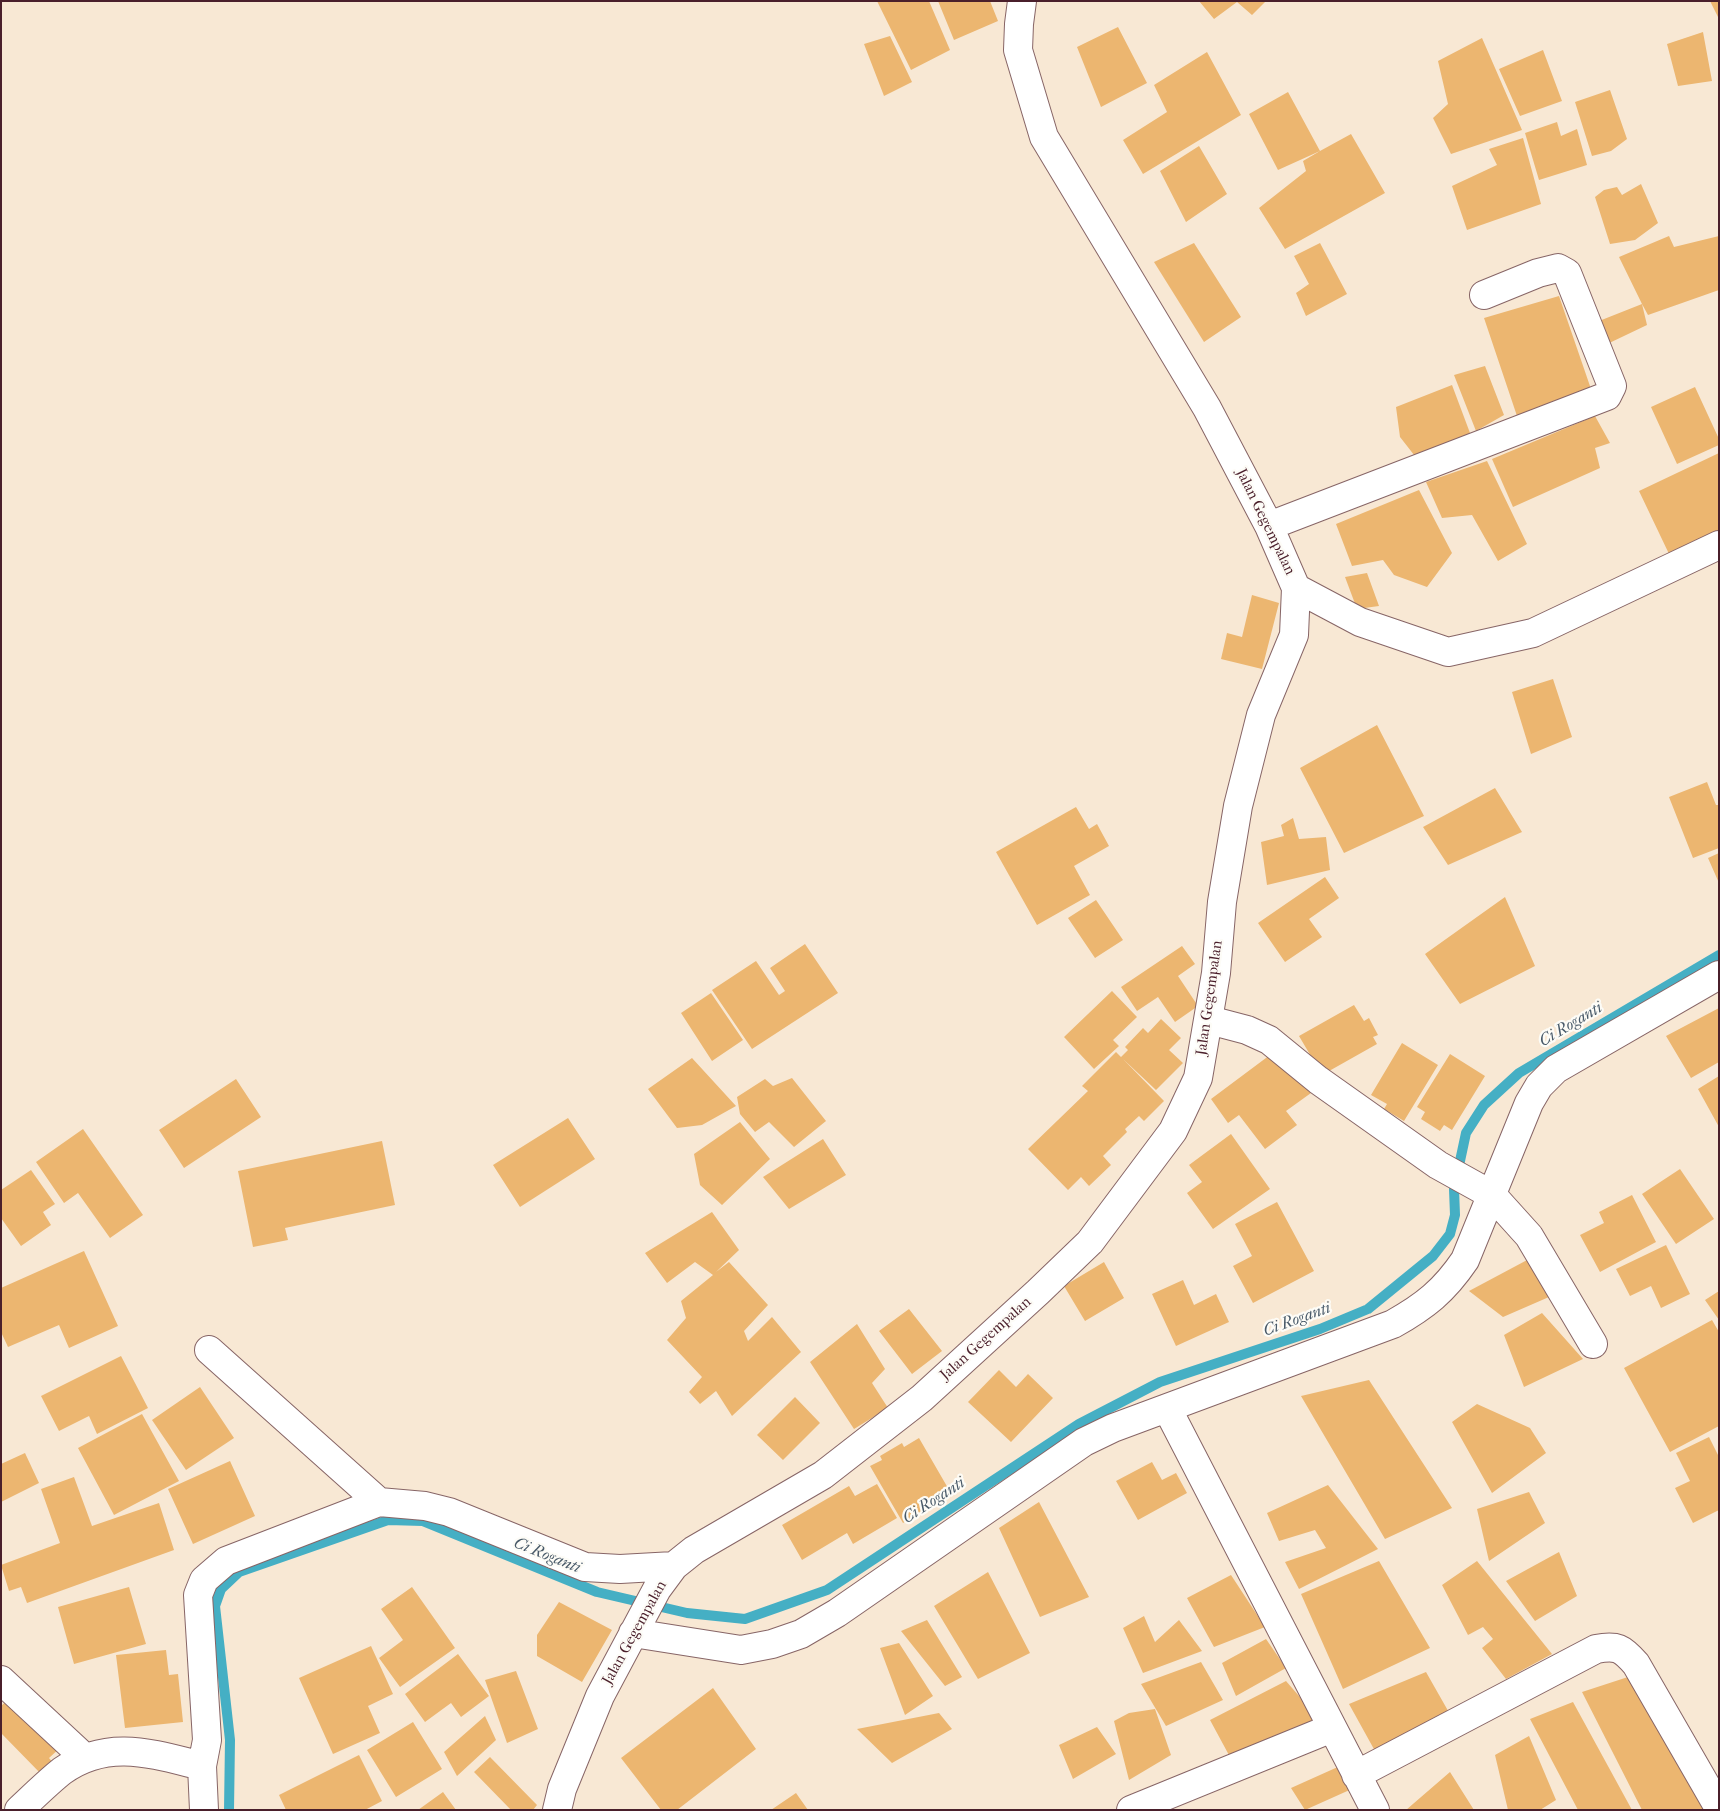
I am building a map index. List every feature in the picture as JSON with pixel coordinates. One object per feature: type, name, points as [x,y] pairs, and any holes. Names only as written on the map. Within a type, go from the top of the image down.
[{"type":"street","name":"Jalan Gegempalan","points":[[557,1810],[562,1789],[600,1696],[657,1589],[674,1566],[694,1550],[823,1475],[922,1398],[1090,1242],[1173,1131],[1198,1078],[1208,1020],[1222,902],[1238,806],[1261,715],[1294,635],[1296,588],[1269,526],[1206,408],[1044,137],[1018,50],[1022,1]]},
{"type":"street","points":[[1269,526],[1606,396],[1612,386],[1566,273],[1558,268],[1538,273],[1484,296]]},
{"type":"street","points":[[1296,588],[1360,622],[1448,652],[1533,633],[1719,545]]},
{"type":"street","points":[[635,1629],[741,1650],[772,1644],[801,1634],[854,1602],[1084,1442],[1113,1428],[1393,1324],[1419,1309],[1449,1284],[1465,1260],[1481,1189],[1539,1086],[1556,1069],[1719,975]]},
{"type":"street","points":[[1208,1020],[1247,1030],[1269,1040],[1318,1080],[1438,1165],[1481,1189],[1529,1236],[1593,1344]]},
{"type":"street","points":[[209,1350],[379,1502]]},
{"type":"street","points":[[1167,1408],[1375,1810]]},
{"type":"street","points":[[204,1810],[202,1766],[206,1740],[197,1610],[198,1595],[204,1580],[226,1561],[379,1502],[408,1503],[449,1512],[586,1567],[620,1569],[674,1566]]},
{"type":"street","points":[[1356,1775],[1596,1649],[1611,1646],[1624,1651],[1636,1664],[1719,1808]]},
{"type":"street","points":[[1,1680],[85,1758]]},
{"type":"street","points":[[1131,1810],[1332,1728]]},
{"type":"street","points":[[19,1810],[63,1771],[85,1758],[116,1751],[142,1751],[202,1766]]},
{"type":"building","points":[[877,1],[929,1],[950,50],[911,70]]},
{"type":"building","points":[[938,1],[990,1],[998,21],[954,40]]},
{"type":"building","points":[[1199,1],[1266,1],[1252,15],[1237,2],[1214,19]]},
{"type":"building","points":[[1710,1],[1719,1],[1719,19]]},
{"type":"building","points":[[1118,27],[1147,83],[1101,107],[1077,47]]},
{"type":"building","points":[[1703,32],[1712,81],[1678,86],[1667,44]]},
{"type":"building","points":[[890,36],[912,82],[884,96],[864,44]]},
{"type":"building","points":[[1482,38],[1522,130],[1451,154],[1433,118],[1448,104],[1438,61]]},
{"type":"building","points":[[1543,50],[1562,101],[1520,116],[1499,69]]},
{"type":"building","points":[[1207,52],[1241,115],[1143,174],[1123,140],[1167,112],[1154,85]]},
{"type":"building","points":[[1610,90],[1627,139],[1611,151],[1592,156],[1575,102]]},
{"type":"building","points":[[1288,92],[1320,151],[1278,170],[1249,114]]},
{"type":"building","points":[[1557,122],[1561,136],[1577,129],[1587,165],[1539,180],[1525,133]]},
{"type":"building","points":[[1351,134],[1385,193],[1285,249],[1259,208],[1306,171],[1303,161]]},
{"type":"building","points":[[1523,138],[1541,204],[1467,230],[1452,186],[1497,165],[1489,149]]},
{"type":"building","points":[[1199,146],[1227,194],[1186,222],[1160,171]]},
{"type":"building","points":[[1641,184],[1658,223],[1635,240],[1610,244],[1595,197],[1604,190],[1617,187],[1622,195]]},
{"type":"building","points":[[1669,236],[1674,247],[1719,236],[1719,290],[1648,315],[1619,257]]},
{"type":"building","points":[[1194,243],[1241,317],[1204,342],[1154,262]]},
{"type":"building","points":[[1320,243],[1347,294],[1306,316],[1296,293],[1309,284],[1294,256]]},
{"type":"building","points":[[1559,296],[1591,389],[1517,416],[1484,318]]},
{"type":"building","points":[[1642,304],[1647,325],[1603,346],[1594,323]]},
{"type":"building","points":[[1485,366],[1504,415],[1476,431],[1454,375]]},
{"type":"building","points":[[1452,385],[1470,433],[1418,460],[1400,437],[1396,407]]},
{"type":"building","points":[[1695,387],[1719,439],[1719,445],[1677,464],[1651,407]]},
{"type":"building","points":[[1595,416],[1610,443],[1595,448],[1600,468],[1513,507],[1492,459]]},
{"type":"building","points":[[1719,453],[1719,533],[1670,556],[1639,491]]},
{"type":"building","points":[[1487,461],[1527,544],[1498,561],[1472,515],[1442,518],[1426,482]]},
{"type":"building","points":[[1419,490],[1452,553],[1427,587],[1394,575],[1383,560],[1352,566],[1336,524]]},
{"type":"building","points":[[1367,573],[1379,606],[1357,609],[1345,577]]},
{"type":"building","points":[[1252,595],[1279,603],[1262,669],[1221,659],[1227,633],[1242,637]]},
{"type":"building","points":[[1553,679],[1572,737],[1531,754],[1512,692]]},
{"type":"building","points":[[1377,725],[1424,816],[1344,853],[1300,768]]},
{"type":"building","points":[[1707,782],[1716,805],[1719,805],[1719,848],[1693,858],[1669,797]]},
{"type":"building","points":[[1495,788],[1522,832],[1448,865],[1423,827]]},
{"type":"building","points":[[1076,807],[1089,829],[1097,824],[1109,846],[1074,866],[1090,895],[1037,925],[996,852]]},
{"type":"building","points":[[1293,818],[1299,839],[1326,837],[1330,870],[1267,885],[1261,842],[1284,836],[1281,825]]},
{"type":"building","points":[[1719,853],[1719,883],[1708,858]]},
{"type":"building","points":[[1325,877],[1339,898],[1309,919],[1322,937],[1285,962],[1258,923]]},
{"type":"building","points":[[1505,897],[1535,966],[1460,1004],[1425,954]]},
{"type":"building","points":[[1096,900],[1123,940],[1095,958],[1068,918]]},
{"type":"building","points":[[805,944],[838,993],[752,1049],[712,990],[756,961],[779,995],[785,991],[770,968]]},
{"type":"building","points":[[1182,946],[1195,964],[1178,976],[1198,1006],[1175,1022],[1158,997],[1137,1011],[1121,987]]},
{"type":"building","points":[[1112,991],[1137,1017],[1113,1040],[1119,1046],[1094,1069],[1064,1037]]},
{"type":"building","points":[[711,993],[743,1040],[712,1061],[681,1013]]},
{"type":"building","points":[[1354,1005],[1364,1021],[1369,1018],[1378,1035],[1373,1037],[1377,1044],[1322,1075],[1299,1036]]},
{"type":"building","points":[[1719,1008],[1719,1062],[1691,1078],[1666,1036]]},
{"type":"building","points":[[1161,1019],[1181,1038],[1169,1050],[1183,1063],[1156,1090],[1123,1059],[1164,1101],[1144,1121],[1139,1116],[1125,1129],[1127,1132],[1103,1156],[1111,1165],[1089,1186],[1081,1177],[1068,1190],[1028,1149],[1088,1091],[1082,1086],[1116,1052],[1121,1057],[1128,1050],[1125,1047],[1143,1028],[1148,1033]]},
{"type":"building","points":[[1402,1043],[1438,1065],[1404,1121],[1384,1109],[1387,1104],[1371,1095]]},
{"type":"building","points":[[1278,1049],[1311,1093],[1286,1111],[1297,1125],[1265,1149],[1239,1115],[1228,1123],[1211,1099]]},
{"type":"building","points":[[1450,1054],[1485,1076],[1452,1130],[1444,1125],[1440,1131],[1421,1119],[1425,1112],[1417,1107]]},
{"type":"building","points":[[692,1058],[736,1106],[702,1125],[677,1128],[648,1089]]},
{"type":"building","points":[[1719,1076],[1719,1127],[1698,1089]]},
{"type":"building","points":[[792,1078],[826,1121],[794,1147],[769,1122],[755,1132],[740,1114],[737,1097],[765,1079],[773,1086]]},
{"type":"building","points":[[236,1079],[261,1117],[184,1168],[159,1130]]},
{"type":"building","points":[[568,1118],[595,1159],[520,1207],[493,1165]]},
{"type":"building","points":[[740,1122],[770,1159],[722,1205],[700,1185],[694,1154]]},
{"type":"building","points":[[83,1129],[143,1215],[110,1238],[78,1193],[64,1203],[36,1162]]},
{"type":"building","points":[[1231,1134],[1270,1189],[1213,1229],[1187,1193],[1202,1182],[1189,1165]]},
{"type":"building","points":[[823,1139],[846,1175],[789,1209],[763,1177]]},
{"type":"building","points":[[382,1141],[395,1205],[285,1228],[288,1240],[253,1247],[238,1171]]},
{"type":"building","points":[[1680,1169],[1714,1219],[1676,1244],[1642,1194]]},
{"type":"building","points":[[31,1170],[55,1204],[43,1212],[51,1225],[21,1246],[1,1218],[1,1190]]},
{"type":"building","points":[[1632,1195],[1656,1242],[1600,1272],[1580,1235],[1604,1223],[1599,1212]]},
{"type":"building","points":[[1277,1202],[1314,1271],[1253,1303],[1233,1266],[1252,1256],[1235,1224]]},
{"type":"building","points":[[712,1212],[739,1250],[716,1272],[729,1262],[768,1305],[744,1331],[748,1341],[772,1317],[801,1352],[732,1416],[716,1391],[700,1404],[689,1392],[702,1377],[667,1340],[686,1318],[681,1301],[713,1275],[695,1262],[667,1283],[645,1253]]},
{"type":"building","points":[[1666,1245],[1690,1294],[1661,1308],[1651,1286],[1630,1296],[1616,1269]]},
{"type":"building","points":[[84,1251],[118,1326],[69,1348],[59,1325],[8,1347],[1,1332],[1,1288]]},
{"type":"building","points":[[1529,1259],[1549,1297],[1503,1317],[1469,1291]]},
{"type":"building","points":[[1104,1262],[1124,1298],[1085,1321],[1064,1286]]},
{"type":"building","points":[[1183,1280],[1194,1305],[1216,1294],[1229,1322],[1176,1346],[1152,1294]]},
{"type":"building","points":[[1719,1291],[1719,1320],[1705,1300]]},
{"type":"building","points":[[909,1309],[942,1351],[912,1374],[879,1331]]},
{"type":"building","points":[[1542,1313],[1583,1359],[1524,1387],[1504,1335]]},
{"type":"building","points":[[1712,1320],[1719,1332],[1719,1426],[1670,1452],[1624,1368]]},
{"type":"building","points":[[857,1324],[885,1369],[872,1383],[888,1408],[854,1429],[810,1362]]},
{"type":"building","points":[[121,1356],[148,1408],[97,1434],[89,1416],[59,1431],[41,1396]]},
{"type":"building","points":[[999,1370],[1016,1387],[1028,1374],[1053,1398],[1011,1442],[968,1402]]},
{"type":"building","points":[[1369,1380],[1452,1508],[1385,1539],[1301,1396]]},
{"type":"building","points":[[200,1387],[234,1438],[186,1470],[152,1420]]},
{"type":"building","points":[[795,1397],[820,1423],[783,1460],[757,1435]]},
{"type":"building","points":[[1477,1404],[1530,1428],[1546,1453],[1492,1493],[1452,1422]]},
{"type":"building","points":[[142,1414],[179,1481],[114,1515],[78,1448]]},
{"type":"building","points":[[1709,1437],[1719,1457],[1719,1510],[1693,1523],[1675,1488],[1690,1481],[1676,1453]]},
{"type":"building","points":[[919,1438],[952,1495],[903,1523],[870,1466],[882,1460],[880,1456],[902,1443],[904,1447]]},
{"type":"building","points":[[25,1453],[39,1483],[1,1502],[1,1464]]},
{"type":"building","points":[[230,1461],[255,1516],[193,1544],[168,1489]]},
{"type":"building","points":[[1152,1462],[1162,1480],[1176,1473],[1187,1493],[1138,1520],[1116,1481]]},
{"type":"building","points":[[74,1477],[92,1526],[159,1503],[174,1550],[27,1603],[21,1587],[9,1591],[1,1565],[60,1543],[41,1489]]},
{"type":"building","points":[[877,1484],[897,1518],[853,1544],[847,1533],[802,1560],[782,1525],[849,1486],[855,1496]]},
{"type":"building","points":[[1328,1485],[1378,1549],[1299,1589],[1285,1562],[1326,1548],[1315,1530],[1279,1541],[1267,1513]]},
{"type":"building","points":[[1529,1492],[1545,1523],[1489,1561],[1477,1509]]},
{"type":"building","points":[[1039,1502],[1089,1597],[1040,1617],[999,1528]]},
{"type":"building","points":[[1559,1552],[1577,1596],[1535,1621],[1506,1581]]},
{"type":"building","points":[[1379,1561],[1430,1648],[1343,1689],[1301,1594]]},
{"type":"building","points":[[1477,1561],[1552,1654],[1506,1679],[1482,1648],[1493,1639],[1483,1627],[1468,1635],[1442,1585]]},
{"type":"building","points":[[988,1572],[1030,1653],[978,1679],[934,1606]]},
{"type":"building","points":[[1231,1575],[1265,1627],[1214,1647],[1187,1598]]},
{"type":"building","points":[[129,1587],[146,1644],[74,1664],[58,1607]]},
{"type":"building","points":[[412,1587],[455,1648],[400,1687],[379,1658],[403,1640],[381,1609]]},
{"type":"building","points":[[559,1602],[612,1630],[582,1682],[537,1656],[537,1635]]},
{"type":"building","points":[[1144,1616],[1155,1642],[1179,1620],[1202,1651],[1143,1673],[1123,1628]]},
{"type":"building","points":[[927,1620],[962,1677],[945,1686],[901,1631]]},
{"type":"building","points":[[1266,1639],[1286,1668],[1236,1696],[1222,1663]]},
{"type":"building","points":[[899,1643],[933,1696],[905,1715],[880,1648]]},
{"type":"building","points":[[371,1646],[393,1694],[368,1706],[380,1733],[333,1754],[299,1678]]},
{"type":"building","points":[[166,1650],[169,1675],[178,1674],[183,1722],[125,1728],[116,1655]]},
{"type":"building","points":[[458,1654],[489,1696],[461,1717],[451,1703],[425,1722],[405,1694]]},
{"type":"building","points":[[1201,1662],[1223,1700],[1166,1726],[1141,1684]]},
{"type":"building","points":[[516,1671],[538,1729],[507,1743],[485,1680]]},
{"type":"building","points":[[1426,1672],[1451,1716],[1375,1751],[1349,1704]]},
{"type":"building","points":[[1628,1677],[1705,1810],[1642,1810],[1582,1692]]},
{"type":"building","points":[[1286,1681],[1318,1718],[1230,1757],[1210,1720]]},
{"type":"building","points":[[713,1688],[756,1749],[677,1810],[661,1810],[621,1758]]},
{"type":"building","points":[[12,1696],[61,1747],[49,1758],[55,1765],[43,1776],[1,1733],[1,1706]]},
{"type":"building","points":[[1573,1702],[1632,1810],[1578,1810],[1530,1719]]},
{"type":"building","points":[[1155,1709],[1171,1755],[1129,1780],[1114,1721],[1129,1713]]},
{"type":"building","points":[[939,1713],[952,1729],[892,1763],[857,1729]]},
{"type":"building","points":[[485,1716],[496,1740],[457,1776],[444,1752]]},
{"type":"building","points":[[413,1722],[442,1769],[396,1797],[367,1750]]},
{"type":"building","points":[[1097,1727],[1116,1754],[1073,1779],[1059,1745]]},
{"type":"building","points":[[1529,1736],[1556,1800],[1540,1810],[1508,1810],[1495,1755]]},
{"type":"building","points":[[359,1755],[382,1801],[365,1810],[286,1810],[279,1795]]},
{"type":"building","points":[[490,1757],[537,1805],[533,1810],[511,1810],[474,1772]]},
{"type":"building","points":[[1340,1766],[1354,1788],[1305,1810],[1291,1788]]},
{"type":"building","points":[[1450,1772],[1474,1810],[1406,1810]]},
{"type":"building","points":[[443,1792],[456,1810],[418,1810]]},
{"type":"building","points":[[796,1793],[808,1810],[771,1810]]},
{"type":"waterway","name":"Ci Roganti","points":[[229,1810],[230,1740],[215,1606],[221,1589],[239,1572],[388,1520],[423,1521],[597,1592],[687,1613],[745,1619],[827,1590],[1079,1424],[1160,1382],[1320,1329],[1368,1309],[1433,1256],[1450,1234],[1455,1215],[1454,1189],[1466,1133],[1484,1105],[1519,1073],[1719,955]]}]
